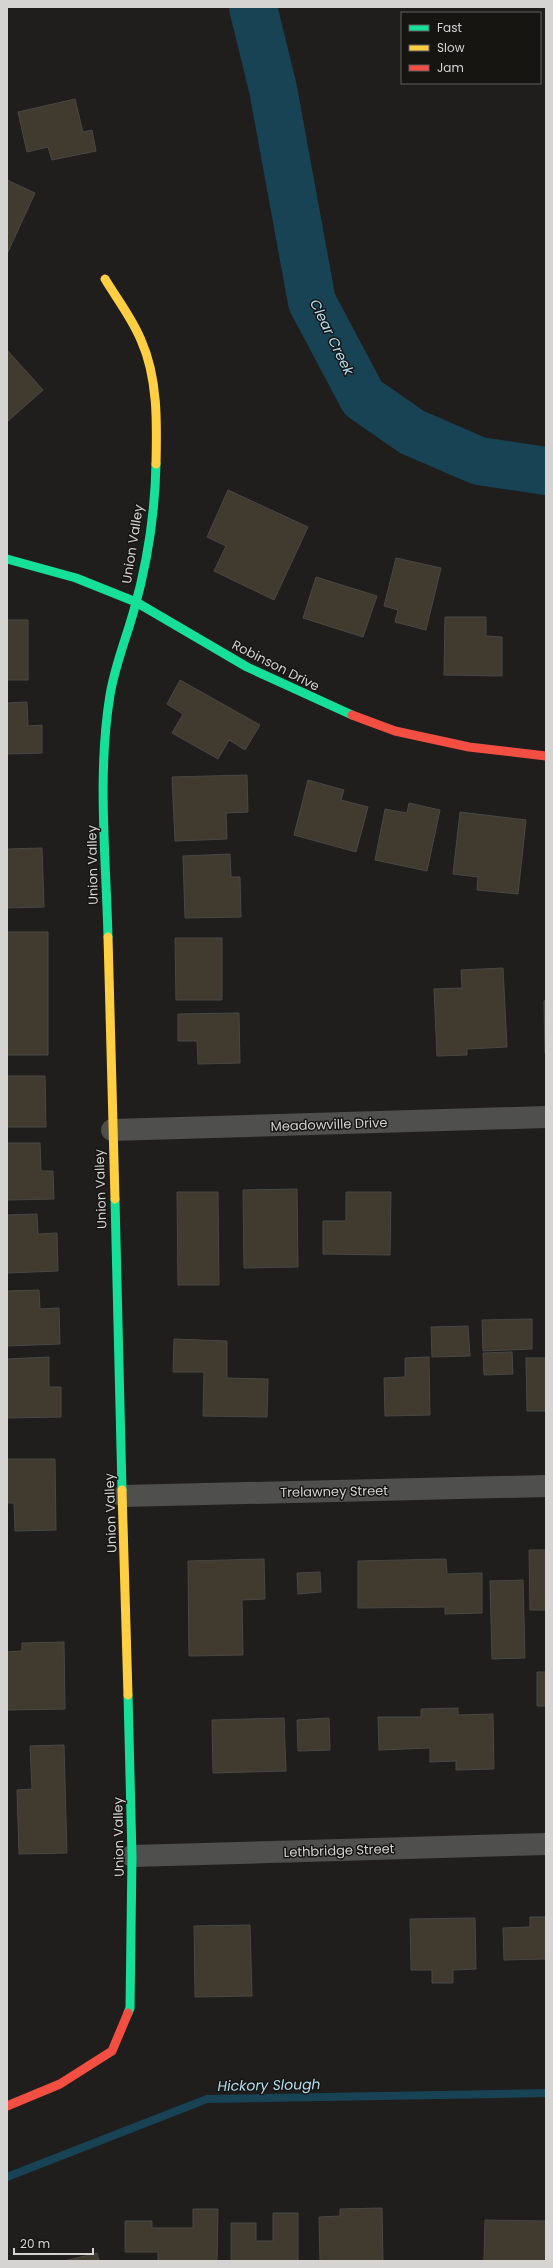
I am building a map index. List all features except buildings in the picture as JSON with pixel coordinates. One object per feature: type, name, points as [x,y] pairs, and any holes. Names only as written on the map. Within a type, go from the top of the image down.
[{"type":"street","name":"Union Valley","points":[[7,2106],[60,2084],[112,2051],[130,2008],[132,1856],[103,762],[106,716],[115,669],[136,602],[147,545],[155,484],[157,434],[152,374],[141,340],[105,279]]},
{"type":"street","name":"Robinson Drive","points":[[7,559],[76,578],[136,602],[247,666],[342,712],[395,731],[469,747],[546,756]]},
{"type":"street","name":"Meadowville Drive","points":[[112,1130],[546,1117]]},
{"type":"street","name":"Trelawney Street","points":[[123,1496],[546,1486]]},
{"type":"street","name":"Lethbridge Street","points":[[132,1856],[546,1844]]},
{"type":"waterway","name":"Clear Creek","points":[[253,7],[273,89],[312,302],[363,398],[412,432],[479,461],[546,471]]},
{"type":"waterway","name":"Hickory Slough","points":[[7,2177],[207,2099],[546,2093]]},
{"type":"traffic: fast","points":[[108,937],[103,816],[106,725],[112,684],[139,592],[146,556],[154,501],[156,464]]},
{"type":"traffic: fast","points":[[7,559],[76,578],[136,602],[247,667],[352,715]]},
{"type":"traffic: fast","points":[[115,1199],[122,1490]]},
{"type":"traffic: fast","points":[[128,1695],[132,1856],[130,2008],[128,2013]]},
{"type":"traffic: slow","points":[[105,279],[133,324],[147,355],[151,370],[155,401],[156,464]]},
{"type":"traffic: slow","points":[[108,937],[115,1199]]},
{"type":"traffic: slow","points":[[122,1490],[128,1695]]},
{"type":"traffic: jam","points":[[352,715],[395,731],[469,747],[546,756]]},
{"type":"traffic: jam","points":[[7,2106],[60,2084],[112,2051],[128,2013]]}]
